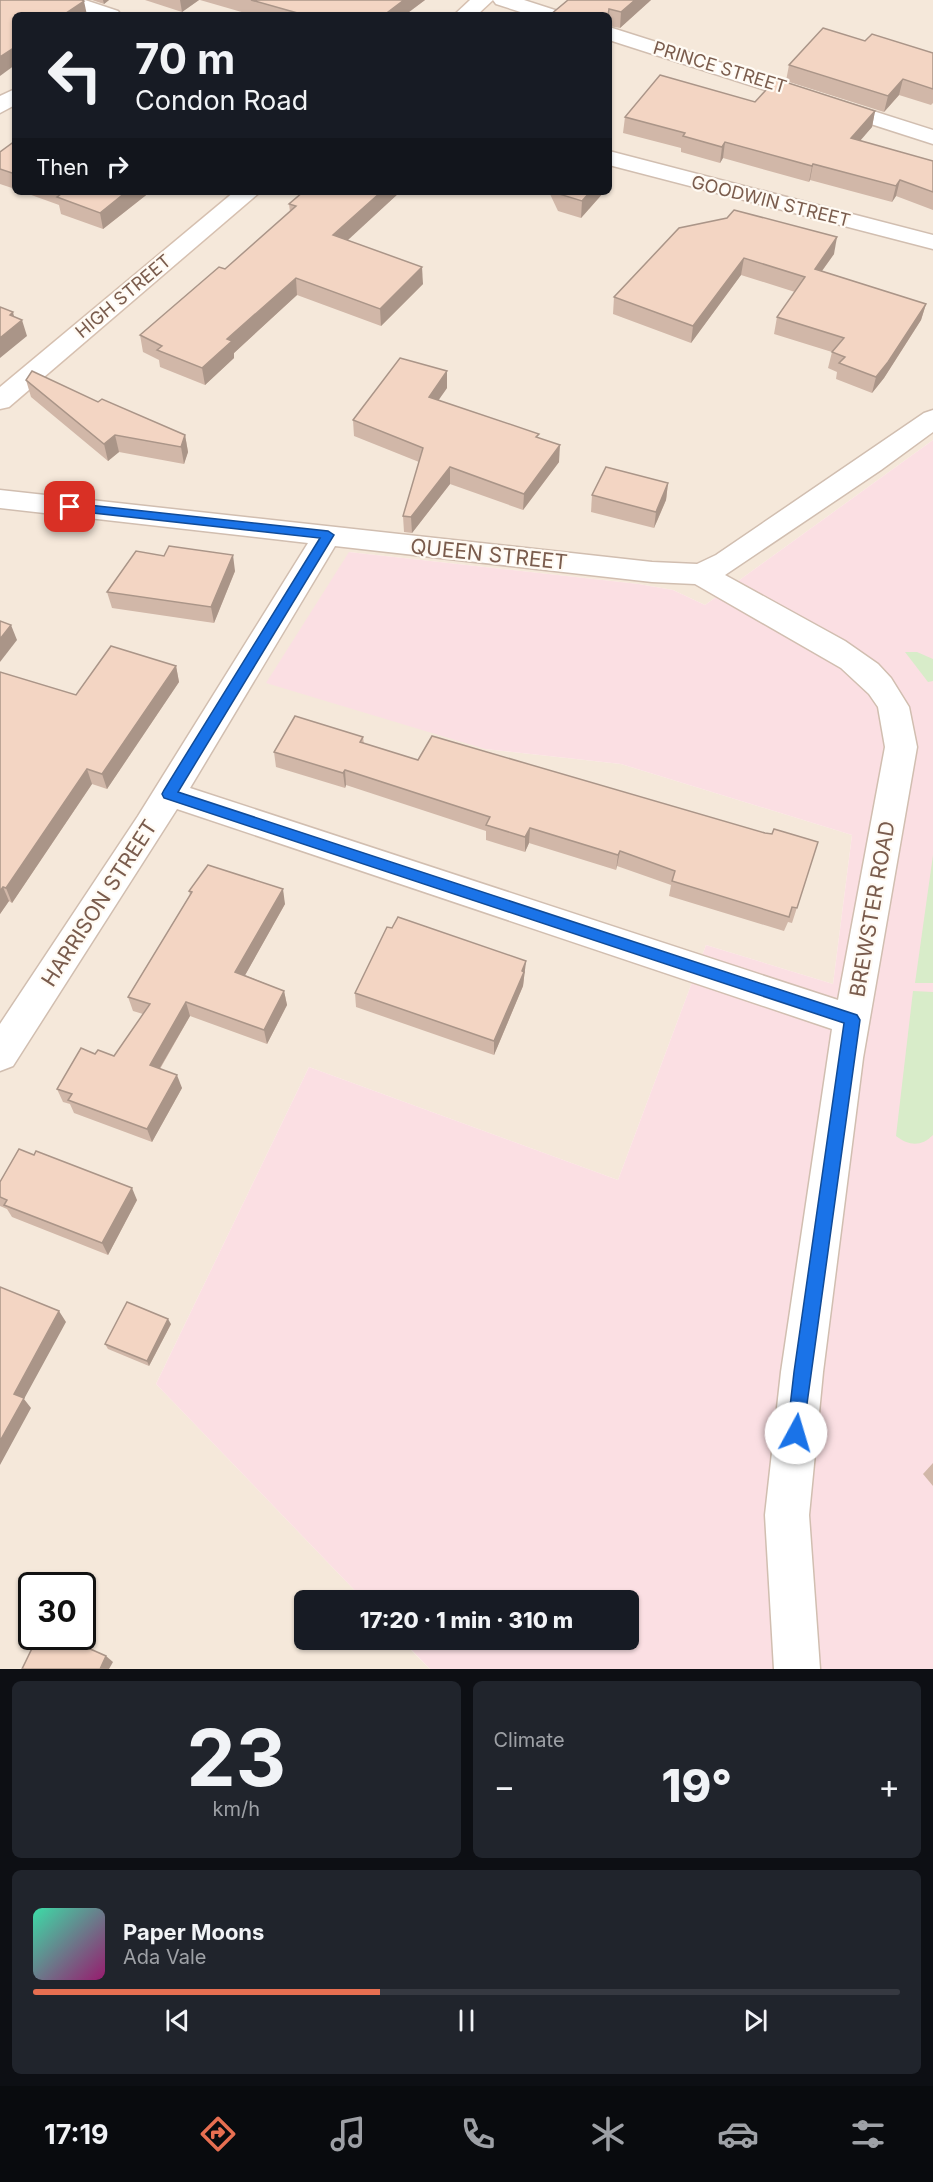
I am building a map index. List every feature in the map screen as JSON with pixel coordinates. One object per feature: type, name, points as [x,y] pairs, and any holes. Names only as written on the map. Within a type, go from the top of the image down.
[{"type":"street","points":[[65,0],[102,12]]},
{"type":"street","points":[[468,12],[483,0]]},
{"type":"street","points":[[503,0],[541,12]]},
{"type":"street","name":"PRINCE STREET","points":[[612,34],[933,137]]},
{"type":"street","name":"GOODWIN STREET","points":[[612,159],[933,242]]},
{"type":"street","name":"HIGH STREET","points":[[0,401],[244,195]]},
{"type":"street","name":"QUEEN STREET","points":[[0,499],[328,535],[359,541],[652,572],[701,574],[726,562],[933,419]]},
{"type":"street","name":"HARRISON STREET","points":[[0,1055],[169,794],[328,535]]},
{"type":"street","name":"BREWSTER ROAD","points":[[701,574],[855,663],[872,678],[892,703],[901,747],[852,1020],[802,1372],[788,1515],[797,1669]]},
{"type":"street","points":[[169,794],[852,1020]]},
{"type":"shaded area","points":[[0,0],[933,0],[933,440],[705,605],[673,590],[639,584],[349,552],[485,749],[621,764],[852,835],[833,984],[706,945],[618,1180],[309,1067],[156,1384],[354,1590],[294,1590],[294,1650],[411,1650],[430,1669],[0,1669]]},
{"type":"shaded area","points":[[933,440],[933,1669],[430,1669],[412,1650],[639,1650],[639,1590],[354,1590],[156,1384],[309,1067],[618,1180],[706,945],[833,984],[852,835],[621,764],[485,749],[266,683],[349,552],[639,584],[673,590],[705,605]]},
{"type":"green space","points":[[905,652],[917,652],[933,659],[933,681],[928,682]]},
{"type":"green space","points":[[933,855],[933,983],[915,983]]},
{"type":"green space","points":[[913,991],[933,992],[933,1135],[924,1142],[915,1144],[896,1136]]},
{"type":"building","points":[[0,0],[84,1],[68,12],[12,12],[12,49],[0,57]]},
{"type":"building","points":[[251,0],[404,0],[388,12],[294,12]]},
{"type":"building","points":[[568,0],[635,0],[621,12],[609,9],[608,12],[554,12]]},
{"type":"building","points":[[823,28],[865,41],[872,34],[933,53],[933,89],[903,79],[888,96],[789,65]]},
{"type":"building","points":[[660,75],[755,102],[776,79],[875,111],[851,138],[933,161],[933,192],[900,180],[896,186],[725,142],[722,147],[683,136],[685,133],[625,117]]},
{"type":"building","points":[[12,143],[12,173],[0,169],[0,152]]},
{"type":"building","points":[[60,195],[122,195],[100,213],[57,197]]},
{"type":"building","points":[[300,195],[378,195],[333,235],[422,267],[380,309],[296,278],[227,339],[232,341],[202,368],[157,350],[162,346],[140,335],[219,267],[225,269],[296,206],[289,204]]},
{"type":"building","points":[[562,195],[587,195],[582,201]]},
{"type":"building","points":[[734,210],[837,237],[815,269],[926,304],[876,377],[839,363],[845,357],[832,352],[844,338],[777,317],[805,277],[744,258],[693,326],[614,297],[679,228],[727,218]]},
{"type":"building","points":[[0,307],[13,312],[10,315],[22,320],[0,338]]},
{"type":"building","points":[[400,358],[447,371],[429,397],[539,434],[536,437],[560,445],[524,494],[450,467],[411,517],[403,516],[423,448],[353,420]]},
{"type":"building","points":[[32,371],[98,402],[102,399],[185,435],[181,447],[115,435],[104,444],[26,380]]},
{"type":"building","points":[[606,467],[668,483],[656,512],[592,495]]},
{"type":"building","points":[[169,546],[233,555],[211,607],[107,592],[136,551],[164,556]]},
{"type":"building","points":[[0,621],[11,625],[0,639]]},
{"type":"building","points":[[111,646],[176,666],[102,774],[87,769],[6,888],[3,887],[0,891],[0,672],[76,695]]},
{"type":"building","points":[[295,716],[363,737],[360,742],[418,760],[432,736],[765,833],[772,834],[774,829],[818,842],[797,908],[792,907],[789,917],[672,881],[675,871],[620,851],[618,855],[530,828],[525,837],[486,825],[490,817],[345,770],[343,773],[274,752]]},
{"type":"building","points":[[208,865],[283,889],[235,972],[284,991],[264,1030],[186,1002],[150,1065],[177,1075],[147,1129],[68,1100],[72,1094],[57,1089],[81,1048],[95,1054],[98,1050],[114,1056],[150,1004],[128,997],[192,892],[189,891]]},
{"type":"building","points":[[398,917],[526,961],[522,971],[524,972],[494,1041],[355,993],[387,927],[392,928]]},
{"type":"building","points":[[19,1149],[34,1155],[36,1151],[132,1188],[102,1243],[4,1205],[7,1200],[0,1197],[0,1182]]},
{"type":"building","points":[[0,1287],[59,1311],[14,1394],[24,1398],[0,1441]]},
{"type":"building","points":[[127,1302],[168,1319],[147,1361],[105,1344]]},
{"type":"building","points":[[31,1650],[92,1650],[106,1656],[100,1669],[22,1669]]},
{"type":"route","points":[[70,507],[328,535],[169,794],[852,1020],[802,1372],[796,1433]]}]
